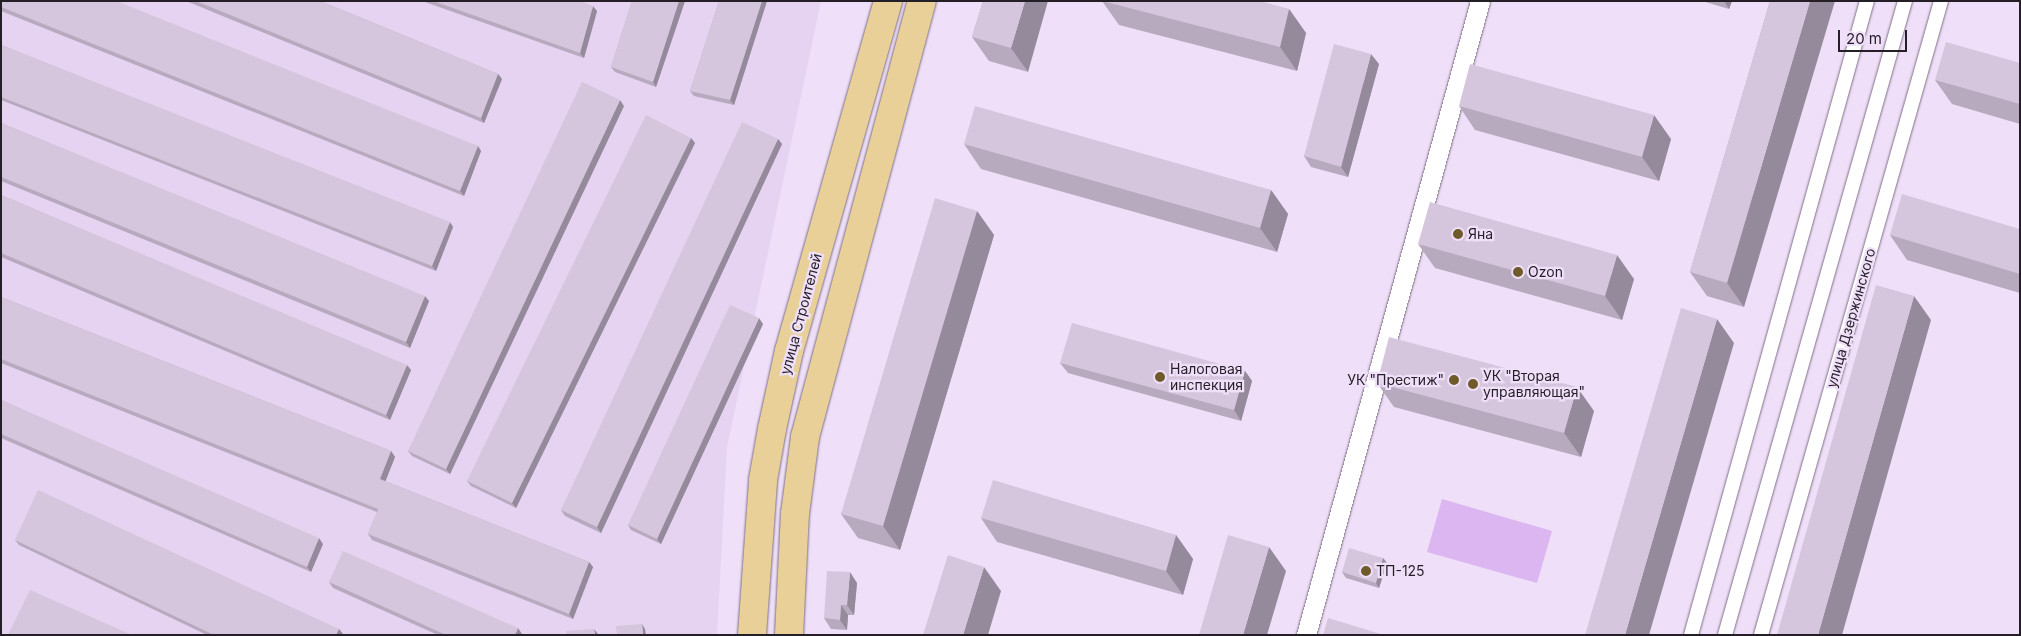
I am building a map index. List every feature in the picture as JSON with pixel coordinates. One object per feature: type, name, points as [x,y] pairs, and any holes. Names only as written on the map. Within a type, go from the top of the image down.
[{"type":"main road","name":"улица Строителей","points":[[752,635],[763,480],[772,429],[789,351],[888,1]]},
{"type":"main road","points":[[789,635],[795,514],[805,437],[922,1]]},
{"type":"street","points":[[1306,635],[1480,1]]},
{"type":"street","points":[[1691,635],[1867,1]]},
{"type":"street","points":[[1725,635],[1904,1]]},
{"type":"street","name":"улица Дзержинского","points":[[1761,635],[1941,1]]},
{"type":"shaded area","points":[[1,1],[821,1],[727,447],[717,635],[1,635]]},
{"type":"shaded area","points":[[1442,499],[1552,531],[1537,583],[1427,552]]},
{"type":"building","points":[[1,1],[116,1],[478,146],[460,191],[1,7]]},
{"type":"building","points":[[196,1],[320,1],[498,74],[481,118]]},
{"type":"building","points":[[433,1],[580,1],[593,6],[580,53]]},
{"type":"building","points":[[632,1],[679,1],[653,82],[611,67]]},
{"type":"building","points":[[719,1],[762,1],[730,100],[690,91]]},
{"type":"building","points":[[983,1],[1025,1],[1011,48],[972,37]]},
{"type":"building","points":[[1102,1],[1260,1],[1289,9],[1280,47]]},
{"type":"building","points":[[1770,1],[1810,1],[1727,283],[1690,272]]},
{"type":"building","points":[[1946,42],[2020,63],[2020,104],[1935,80]]},
{"type":"building","points":[[1334,44],[1371,54],[1341,167],[1304,156]]},
{"type":"building","points":[[1,45],[450,222],[432,266],[1,97]]},
{"type":"building","points":[[1470,64],[1654,115],[1642,157],[1459,106]]},
{"type":"building","points":[[582,82],[620,100],[446,469],[408,451]]},
{"type":"building","points":[[975,106],[1271,190],[1260,228],[964,144]]},
{"type":"building","points":[[646,115],[691,138],[512,503],[467,481]]},
{"type":"building","points":[[742,122],[778,139],[597,527],[561,510]]},
{"type":"building","points":[[1,123],[425,296],[406,342],[1,177]]},
{"type":"building","points":[[1902,194],[2020,229],[2020,274],[1890,235]]},
{"type":"building","points":[[1,195],[407,365],[386,415],[1,253]]},
{"type":"building","points":[[935,198],[977,211],[883,526],[841,514]]},
{"type":"building","points":[[1430,202],[1617,255],[1605,296],[1418,244]]},
{"type":"building","points":[[1876,285],[1914,296],[1818,635],[1777,635]]},
{"type":"building","points":[[1,297],[391,451],[380,479],[589,562],[569,614],[368,534],[378,509],[1,359]]},
{"type":"building","points":[[730,305],[759,318],[657,539],[628,525]]},
{"type":"building","points":[[1681,308],[1717,319],[1625,635],[1585,635]]},
{"type":"building","name":"Налоговая инспекция","points":[[1072,323],[1245,371],[1234,410],[1060,363]]},
{"type":"building","points":[[1389,337],[1577,387],[1564,433],[1377,383]]},
{"type":"building","points":[[1,400],[319,538],[307,567],[1,434]]},
{"type":"building","points":[[993,480],[1176,535],[1166,571],[981,518]]},
{"type":"building","points":[[38,490],[339,629],[336,635],[214,635],[15,540]]},
{"type":"building","points":[[1228,535],[1269,547],[1243,635],[1199,635]]},
{"type":"building","name":"ТП-125","points":[[1349,548],[1383,558],[1376,583],[1342,572]]},
{"type":"building","points":[[343,551],[518,628],[515,635],[446,635],[329,582]]},
{"type":"building","points":[[948,555],[984,567],[963,635],[923,635]]},
{"type":"building","points":[[827,571],[850,572],[847,605],[841,605],[840,620],[824,618]]},
{"type":"building","points":[[30,590],[132,635],[8,635]]},
{"type":"building","points":[[1328,618],[1384,635],[1323,635]]},
{"type":"building","points":[[642,624],[643,635],[617,635],[616,626]]},
{"type":"building","points":[[594,629],[595,635],[567,635],[566,631]]},
{"type":"place","name":"Яна","points":[[1458,234]]},
{"type":"place","name":"Ozon","points":[[1518,272]]},
{"type":"place","name":"Налоговая инспекция","points":[[1160,377]]},
{"type":"place","name":"УК \"Престиж\"","points":[[1454,380]]},
{"type":"place","name":"УК \"Вторая управляющая\"","points":[[1473,384]]},
{"type":"place","name":"ТП-125","points":[[1366,571]]}]
